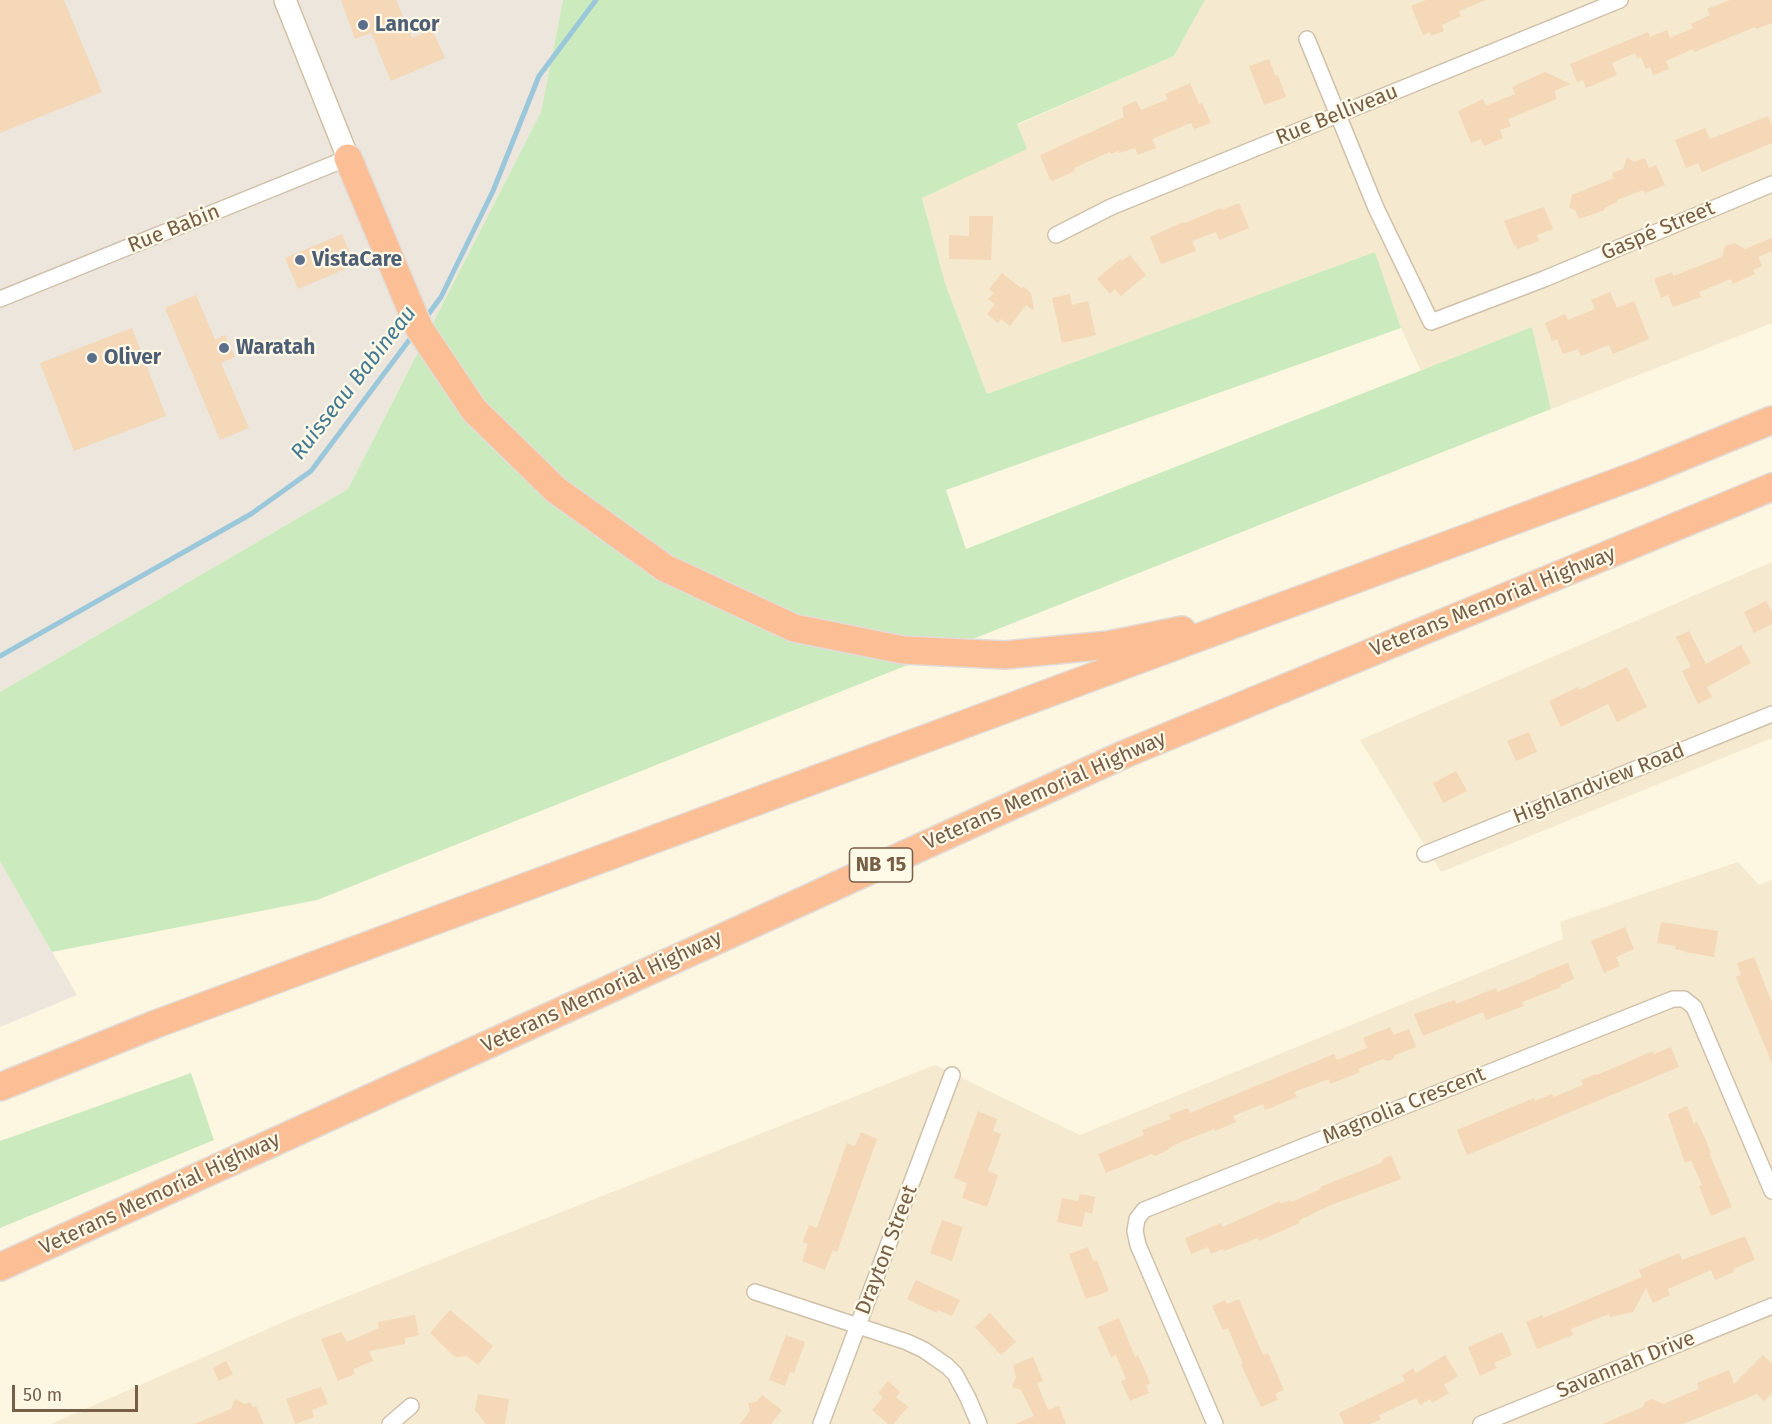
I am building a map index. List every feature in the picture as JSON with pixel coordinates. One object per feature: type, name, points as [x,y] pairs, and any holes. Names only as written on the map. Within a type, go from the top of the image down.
[{"type":"highway","points":[[348,158],[419,328],[474,411],[556,490],[664,568],[794,628],[903,650],[1005,655],[1108,645],[1266,613]]},
{"type":"highway","points":[[0,1087],[178,1016],[1642,473],[1772,420]]},
{"type":"highway","name":"Veterans Memorial Highway","points":[[0,1267],[1125,754],[1772,487]]},
{"type":"main road","points":[[285,0],[348,158]]},
{"type":"street","name":"Rue Belliveau","points":[[1056,235],[1111,207],[1620,0]]},
{"type":"street","points":[[1307,39],[1337,115]]},
{"type":"street","name":"Gaspé Street","points":[[1337,115],[1376,208],[1431,322],[1544,279],[1772,184]]},
{"type":"street","name":"Rue Babin","points":[[0,299],[348,158]]},
{"type":"street","name":"Highlandview Road","points":[[1425,854],[1772,714]]},
{"type":"street","name":"Magnolia Crescent","points":[[1215,1424],[1138,1245],[1135,1231],[1137,1219],[1144,1210],[1673,999],[1684,999],[1694,1007],[1772,1191]]},
{"type":"street","name":"Drayton Street","points":[[821,1424],[952,1076]]},
{"type":"street","points":[[755,1292],[907,1342],[924,1350],[947,1366],[962,1385],[979,1424]]},
{"type":"street","name":"Savannah Drive","points":[[1480,1424],[1772,1306]]},
{"type":"street","points":[[390,1424],[411,1406]]},
{"type":"shaded area","points":[[0,0],[563,0],[541,112],[348,489],[0,692]]},
{"type":"shaded area","points":[[1205,0],[1772,0],[1772,323],[1551,409],[1532,327],[1421,371],[1401,328],[1375,252],[987,394],[945,283],[922,198],[1026,149],[1017,125],[1174,56]]},
{"type":"shaded area","points":[[1772,562],[1772,738],[1441,872],[1360,740]]},
{"type":"shaded area","points":[[0,861],[77,995],[0,1027]]},
{"type":"shaded area","points":[[1738,862],[1759,885],[1772,880],[1772,1424],[51,1424],[295,1317],[935,1065],[1080,1135],[1563,939],[1560,922]]},
{"type":"green space","points":[[563,0],[1205,0],[1174,56],[1017,124],[1027,149],[922,198],[945,283],[987,394],[1375,252],[1401,328],[946,490],[966,549],[1532,327],[1551,409],[317,900],[52,952],[0,861],[0,692],[348,489],[541,112]]},
{"type":"green space","points":[[191,1073],[214,1140],[0,1228],[0,1141]]},
{"type":"building","points":[[0,0],[64,0],[102,92],[0,133]]},
{"type":"building","points":[[341,0],[396,0],[412,38],[432,29],[445,58],[391,81],[371,33],[355,39]]},
{"type":"building","points":[[1426,0],[1486,0],[1459,11],[1461,16],[1442,25],[1444,31],[1431,36],[1430,32],[1423,35],[1411,6]]},
{"type":"building","points":[[1730,0],[1772,0],[1772,23],[1756,29],[1755,27],[1694,52],[1693,49],[1666,61],[1669,69],[1653,75],[1650,67],[1646,69],[1641,57],[1637,58],[1635,53],[1612,63],[1617,75],[1586,88],[1583,80],[1577,82],[1570,64],[1648,32],[1650,37],[1667,30],[1670,38],[1693,28],[1691,24],[1710,15],[1707,9]]},
{"type":"building","points":[[1269,59],[1286,97],[1264,105],[1249,66]]},
{"type":"building","points":[[1545,72],[1571,84],[1554,91],[1557,99],[1508,119],[1511,126],[1500,130],[1503,138],[1484,146],[1481,139],[1471,143],[1458,111],[1483,99],[1486,106],[1515,94],[1512,87]]},
{"type":"building","points":[[1190,83],[1211,123],[1194,129],[1191,123],[1152,139],[1156,148],[1138,155],[1135,148],[1119,153],[1118,151],[1111,154],[1110,152],[1052,181],[1049,177],[1040,155],[1124,117],[1122,107],[1136,101],[1141,110],[1168,99],[1165,94]]},
{"type":"building","points":[[1768,116],[1772,126],[1772,143],[1702,172],[1698,163],[1686,168],[1675,140],[1705,128],[1710,139]]},
{"type":"building","points":[[1627,157],[1634,162],[1645,158],[1649,168],[1656,165],[1665,185],[1617,200],[1618,202],[1604,208],[1605,210],[1579,219],[1575,210],[1569,207],[1572,195],[1614,178],[1612,173],[1623,169]]},
{"type":"building","points":[[1239,203],[1249,228],[1219,240],[1216,232],[1192,241],[1196,251],[1161,264],[1150,237],[1183,222]]},
{"type":"building","points":[[1544,207],[1553,229],[1537,235],[1539,241],[1517,249],[1504,221]]},
{"type":"building","points":[[969,216],[993,216],[991,260],[949,259],[949,235],[969,236]]},
{"type":"building","points":[[342,234],[355,265],[298,289],[285,258]]},
{"type":"building","points":[[1772,238],[1772,251],[1758,257],[1762,266],[1753,270],[1755,274],[1733,284],[1731,279],[1699,292],[1701,297],[1673,307],[1668,295],[1661,298],[1654,279],[1672,272],[1673,276],[1722,257],[1725,246],[1735,243],[1745,249]]},
{"type":"building","points":[[1130,255],[1146,275],[1121,296],[1115,289],[1110,294],[1097,279],[1120,259],[1122,261]]},
{"type":"building","points":[[1002,273],[1031,293],[1034,311],[1026,305],[1010,326],[1001,319],[998,323],[987,314],[995,304],[988,299],[994,293],[989,289]]},
{"type":"building","points":[[1610,292],[1617,308],[1634,301],[1649,339],[1613,354],[1609,345],[1581,356],[1578,349],[1563,354],[1557,339],[1552,341],[1545,323],[1565,314],[1568,320],[1595,309],[1591,300]]},
{"type":"building","points":[[1070,294],[1072,305],[1088,301],[1096,335],[1062,343],[1052,298]]},
{"type":"building","points":[[196,295],[215,340],[225,335],[235,357],[221,363],[249,428],[220,440],[165,308]]},
{"type":"building","points":[[132,328],[166,416],[74,451],[40,363]]},
{"type":"building","points":[[1766,601],[1772,612],[1772,624],[1754,633],[1744,612]]},
{"type":"building","points":[[1689,631],[1706,664],[1741,645],[1751,663],[1707,687],[1712,697],[1698,704],[1682,671],[1691,667],[1676,637]]},
{"type":"building","points":[[1627,667],[1647,707],[1617,722],[1608,704],[1561,727],[1549,701],[1578,687],[1579,690]]},
{"type":"building","points":[[1529,732],[1537,752],[1516,761],[1507,741]]},
{"type":"building","points":[[1456,771],[1467,791],[1443,803],[1433,783]]},
{"type":"building","points":[[1661,922],[1718,931],[1714,957],[1685,952],[1675,949],[1676,946],[1657,943]]},
{"type":"building","points":[[1625,927],[1634,949],[1616,957],[1620,966],[1604,973],[1591,941]]},
{"type":"building","points":[[1754,957],[1772,1003],[1772,1063],[1736,977],[1741,975],[1737,963]]},
{"type":"building","points":[[1568,963],[1574,979],[1560,985],[1561,987],[1522,1002],[1524,1006],[1486,1020],[1483,1012],[1423,1036],[1414,1014],[1455,1000],[1456,1004],[1496,988],[1497,992]]},
{"type":"building","points":[[1390,1027],[1394,1035],[1409,1029],[1416,1047],[1395,1055],[1388,1061],[1383,1059],[1358,1069],[1360,1072],[1330,1084],[1329,1079],[1294,1092],[1297,1097],[1265,1110],[1263,1104],[1233,1116],[1236,1122],[1176,1144],[1155,1156],[1152,1154],[1106,1173],[1098,1154],[1144,1135],[1142,1130],[1171,1119],[1169,1115],[1188,1108],[1190,1113],[1334,1054],[1337,1060],[1367,1048],[1363,1038]]},
{"type":"building","points":[[1671,1047],[1679,1067],[1467,1155],[1457,1130],[1534,1098],[1535,1101],[1552,1094],[1554,1097],[1583,1085],[1581,1080],[1653,1051],[1654,1054]]},
{"type":"building","points":[[1687,1106],[1694,1124],[1697,1122],[1705,1138],[1732,1207],[1711,1216],[1699,1186],[1702,1185],[1691,1160],[1685,1163],[1668,1114]]},
{"type":"building","points":[[978,1111],[997,1119],[993,1131],[1001,1134],[988,1171],[998,1175],[987,1207],[962,1198],[967,1183],[954,1178]]},
{"type":"building","points":[[861,1132],[877,1139],[837,1252],[833,1250],[825,1270],[802,1261],[808,1244],[803,1242],[809,1225],[817,1228],[847,1143],[855,1146]]},
{"type":"building","points":[[1391,1155],[1401,1179],[1326,1207],[1298,1221],[1300,1223],[1259,1241],[1258,1238],[1211,1254],[1208,1247],[1191,1254],[1185,1238],[1221,1223],[1223,1227],[1280,1201],[1281,1204],[1290,1200],[1291,1202],[1321,1189],[1320,1187],[1381,1163],[1383,1159]]},
{"type":"building","points":[[1080,1194],[1095,1197],[1092,1214],[1085,1212],[1082,1227],[1057,1222],[1062,1198],[1078,1201]]},
{"type":"building","points":[[942,1220],[963,1227],[952,1261],[930,1253]]},
{"type":"building","points":[[1745,1236],[1755,1260],[1733,1269],[1734,1272],[1715,1280],[1711,1270],[1668,1289],[1670,1295],[1653,1303],[1646,1288],[1633,1312],[1610,1317],[1609,1314],[1571,1329],[1573,1335],[1537,1349],[1526,1322],[1542,1315],[1543,1318],[1642,1277],[1639,1270],[1679,1253],[1682,1260]]},
{"type":"building","points":[[1088,1247],[1093,1261],[1097,1260],[1109,1291],[1086,1299],[1069,1254]]},
{"type":"building","points":[[916,1280],[960,1300],[952,1316],[938,1310],[937,1313],[907,1299]]},
{"type":"building","points":[[1239,1299],[1263,1355],[1268,1353],[1284,1390],[1275,1394],[1278,1400],[1261,1407],[1241,1365],[1243,1364],[1228,1328],[1223,1330],[1212,1306],[1225,1300],[1227,1304]]},
{"type":"building","points":[[450,1310],[493,1346],[478,1365],[467,1356],[455,1357],[430,1333]]},
{"type":"building","points":[[990,1313],[1016,1342],[1001,1355],[975,1327]]},
{"type":"building","points":[[415,1315],[419,1335],[405,1338],[405,1344],[369,1351],[373,1361],[353,1369],[355,1374],[338,1381],[321,1339],[341,1332],[347,1342],[379,1328],[378,1322]]},
{"type":"building","points":[[1119,1318],[1135,1357],[1138,1355],[1150,1383],[1146,1386],[1149,1393],[1130,1401],[1121,1381],[1126,1379],[1116,1355],[1111,1357],[1098,1327]]},
{"type":"building","points":[[1502,1332],[1512,1355],[1494,1363],[1497,1368],[1480,1376],[1468,1347]]},
{"type":"building","points":[[786,1335],[805,1342],[794,1373],[790,1372],[785,1386],[769,1380]]},
{"type":"building","points":[[1445,1355],[1458,1376],[1444,1385],[1449,1393],[1432,1403],[1430,1399],[1420,1405],[1416,1398],[1379,1415],[1381,1419],[1370,1424],[1344,1424],[1339,1413],[1405,1381],[1402,1375],[1413,1368],[1416,1373]]},
{"type":"building","points":[[1763,1355],[1772,1364],[1772,1393],[1764,1401],[1757,1394],[1683,1424],[1602,1424],[1643,1407],[1645,1402],[1652,1399],[1663,1404],[1699,1389],[1697,1383],[1729,1370],[1734,1384]]},
{"type":"building","points":[[1033,1357],[1043,1381],[1037,1383],[1048,1410],[1059,1406],[1066,1424],[1015,1424],[1034,1416],[1021,1390],[1012,1387],[1016,1377],[1013,1365]]},
{"type":"building","points":[[226,1361],[233,1374],[219,1381],[213,1368]]},
{"type":"building","points":[[888,1381],[900,1392],[896,1397],[908,1407],[893,1424],[888,1424],[872,1410],[883,1397],[878,1393]]},
{"type":"building","points":[[321,1387],[328,1404],[312,1410],[314,1417],[295,1424],[286,1399]]},
{"type":"building","points":[[478,1394],[509,1399],[505,1424],[486,1424],[475,1410]]},
{"type":"building","points":[[762,1395],[782,1410],[771,1424],[740,1424],[750,1411],[748,1403],[756,1402]]},
{"type":"building","points":[[235,1399],[245,1404],[250,1402],[253,1407],[256,1406],[264,1424],[195,1424],[231,1409]]},
{"type":"waterway","name":"Ruisseau Babineau","points":[[424,320],[441,297],[493,191],[539,76],[596,0]]},
{"type":"waterway","name":"Ruisseau Babineau","points":[[0,656],[251,514],[311,471],[413,335]]},
{"type":"place","name":"Lancor","points":[[363,25]]},
{"type":"place","name":"VistaCare","points":[[300,260]]},
{"type":"place","name":"Waratah","points":[[224,348]]},
{"type":"place","name":"Oliver","points":[[92,358]]}]
